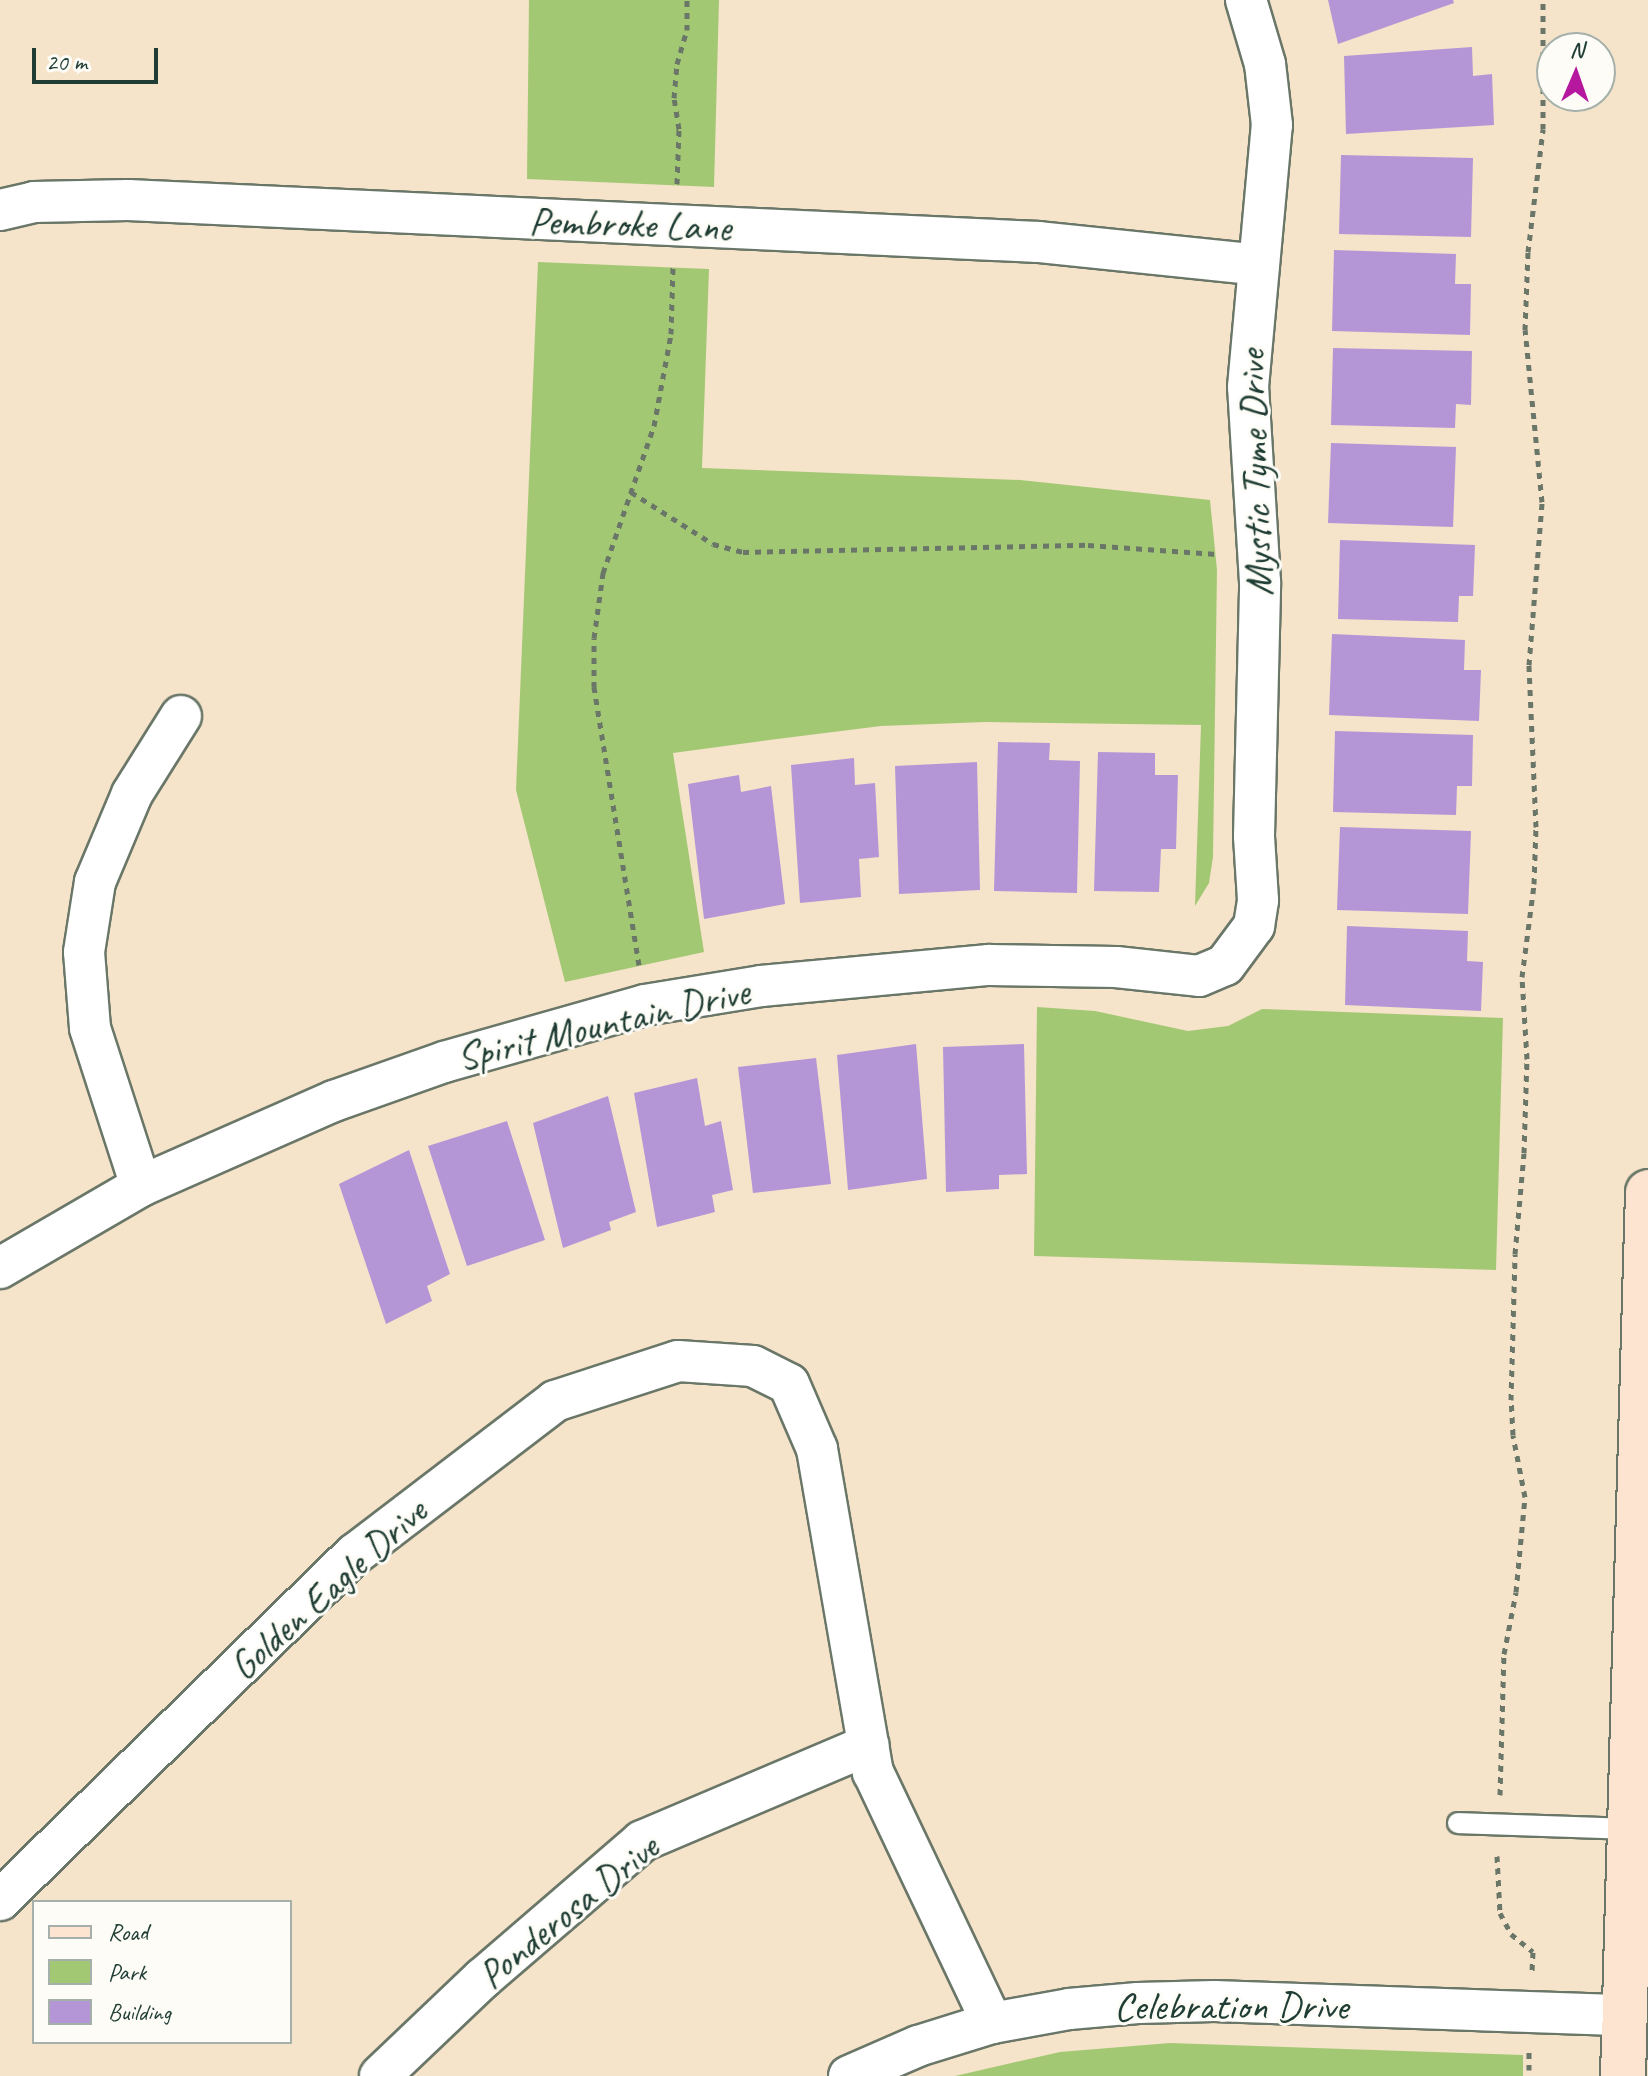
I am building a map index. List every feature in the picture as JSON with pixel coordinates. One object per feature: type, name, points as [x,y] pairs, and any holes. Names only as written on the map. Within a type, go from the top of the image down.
[{"type":"main road","points":[[1623,2076],[1648,1192]]},
{"type":"street","name":"Mystic Tyme Drive","points":[[1241,946],[1254,926],[1258,900],[1254,836],[1260,582],[1248,387],[1272,125],[1265,64],[1246,0]]},
{"type":"street","name":"Pembroke Lane","points":[[0,210],[34,202],[128,200],[1038,242],[1259,265]]},
{"type":"street","points":[[141,1186],[90,1028],[84,952],[95,882],[132,794],[181,716]]},
{"type":"street","name":"Spirit Mountain Drive","points":[[0,1268],[141,1186],[334,1101],[444,1062],[645,1005],[761,986],[989,965],[1116,967],[1199,976],[1225,965],[1241,946]]},
{"type":"street","name":"Golden Eagle Drive","points":[[0,1900],[355,1554],[555,1401],[678,1361],[753,1366],[789,1384],[817,1449],[868,1745]]},
{"type":"street","points":[[868,1745],[873,1772],[992,2023]]},
{"type":"street","name":"Ponderosa Drive","points":[[380,2076],[483,1978],[642,1841],[868,1745]]},
{"type":"street","name":"Celebration Drive","points":[[849,2076],[918,2046],[992,2023],[1069,2009],[1214,2001],[1624,2015]]},
{"type":"lane","points":[[1458,1823],[1629,1829]]},
{"type":"path","points":[[677,185],[679,129],[674,98],[677,64],[687,30],[687,0]]},
{"type":"path","points":[[1499,1804],[1504,1654],[1516,1592],[1525,1497],[1513,1435],[1511,1400],[1515,1254],[1524,1153],[1527,1059],[1522,977],[1534,884],[1536,827],[1529,694],[1542,502],[1525,330],[1528,252],[1543,129],[1543,0]]},
{"type":"path","points":[[639,965],[594,687],[594,638],[603,573],[654,426],[671,334],[673,267]]},
{"type":"path","points":[[631,492],[713,544],[743,552],[1088,545],[1215,554]]},
{"type":"path","points":[[1497,1845],[1500,1913],[1511,1934],[1533,1952]]},
{"type":"green space","points":[[529,0],[719,0],[714,187],[527,179]]},
{"type":"green space","points":[[538,262],[709,269],[702,468],[1020,480],[1210,500],[1217,570],[1213,857],[1209,883],[1195,906],[1201,725],[985,722],[881,726],[673,753],[704,952],[565,982],[516,790]]},
{"type":"green space","points":[[1037,1007],[1095,1011],[1188,1031],[1228,1026],[1262,1009],[1503,1018],[1496,1270],[1034,1256]]},
{"type":"green space","points":[[1170,2043],[1523,2055],[1523,2076],[955,2076],[1060,2052]]},
{"type":"building","points":[[1328,0],[1453,0],[1454,3],[1338,44]]},
{"type":"building","points":[[1472,47],[1473,76],[1492,74],[1494,125],[1346,134],[1344,56]]},
{"type":"building","points":[[1341,155],[1473,158],[1471,237],[1339,234]]},
{"type":"building","points":[[1334,250],[1456,254],[1455,284],[1471,284],[1470,335],[1332,331]]},
{"type":"building","points":[[1333,348],[1472,351],[1471,405],[1456,404],[1455,428],[1331,425]]},
{"type":"building","points":[[1331,443],[1456,447],[1453,527],[1328,523]]},
{"type":"building","points":[[1340,540],[1475,545],[1473,596],[1459,596],[1458,622],[1338,619]]},
{"type":"building","points":[[1332,634],[1465,640],[1464,670],[1481,670],[1479,721],[1329,715]]},
{"type":"building","points":[[1335,731],[1473,735],[1472,786],[1457,786],[1456,815],[1333,812]]},
{"type":"building","points":[[998,742],[1050,743],[1049,760],[1080,761],[1077,893],[994,891]]},
{"type":"building","points":[[1098,752],[1155,753],[1155,775],[1178,775],[1176,849],[1161,849],[1159,892],[1094,891]]},
{"type":"building","points":[[854,758],[855,785],[875,783],[879,857],[859,859],[861,897],[800,903],[791,765]]},
{"type":"building","points":[[977,762],[980,890],[899,894],[895,766]]},
{"type":"building","points":[[739,775],[741,792],[771,786],[785,904],[704,919],[688,784]]},
{"type":"building","points":[[1340,827],[1471,831],[1468,914],[1337,910]]},
{"type":"building","points":[[1347,926],[1468,931],[1467,961],[1483,962],[1481,1011],[1345,1005]]},
{"type":"building","points":[[916,1044],[927,1179],[848,1190],[837,1055]]},
{"type":"building","points":[[1024,1044],[1027,1174],[999,1175],[999,1189],[946,1192],[943,1047]]},
{"type":"building","points":[[816,1058],[831,1184],[753,1193],[738,1067]]},
{"type":"building","points":[[697,1078],[705,1126],[721,1121],[733,1190],[712,1195],[715,1212],[657,1227],[634,1093]]},
{"type":"building","points":[[608,1096],[636,1212],[609,1222],[611,1230],[563,1248],[533,1123]]},
{"type":"building","points":[[507,1121],[545,1240],[467,1266],[428,1146]]},
{"type":"building","points":[[409,1150],[450,1274],[427,1286],[432,1301],[386,1324],[339,1184]]}]
